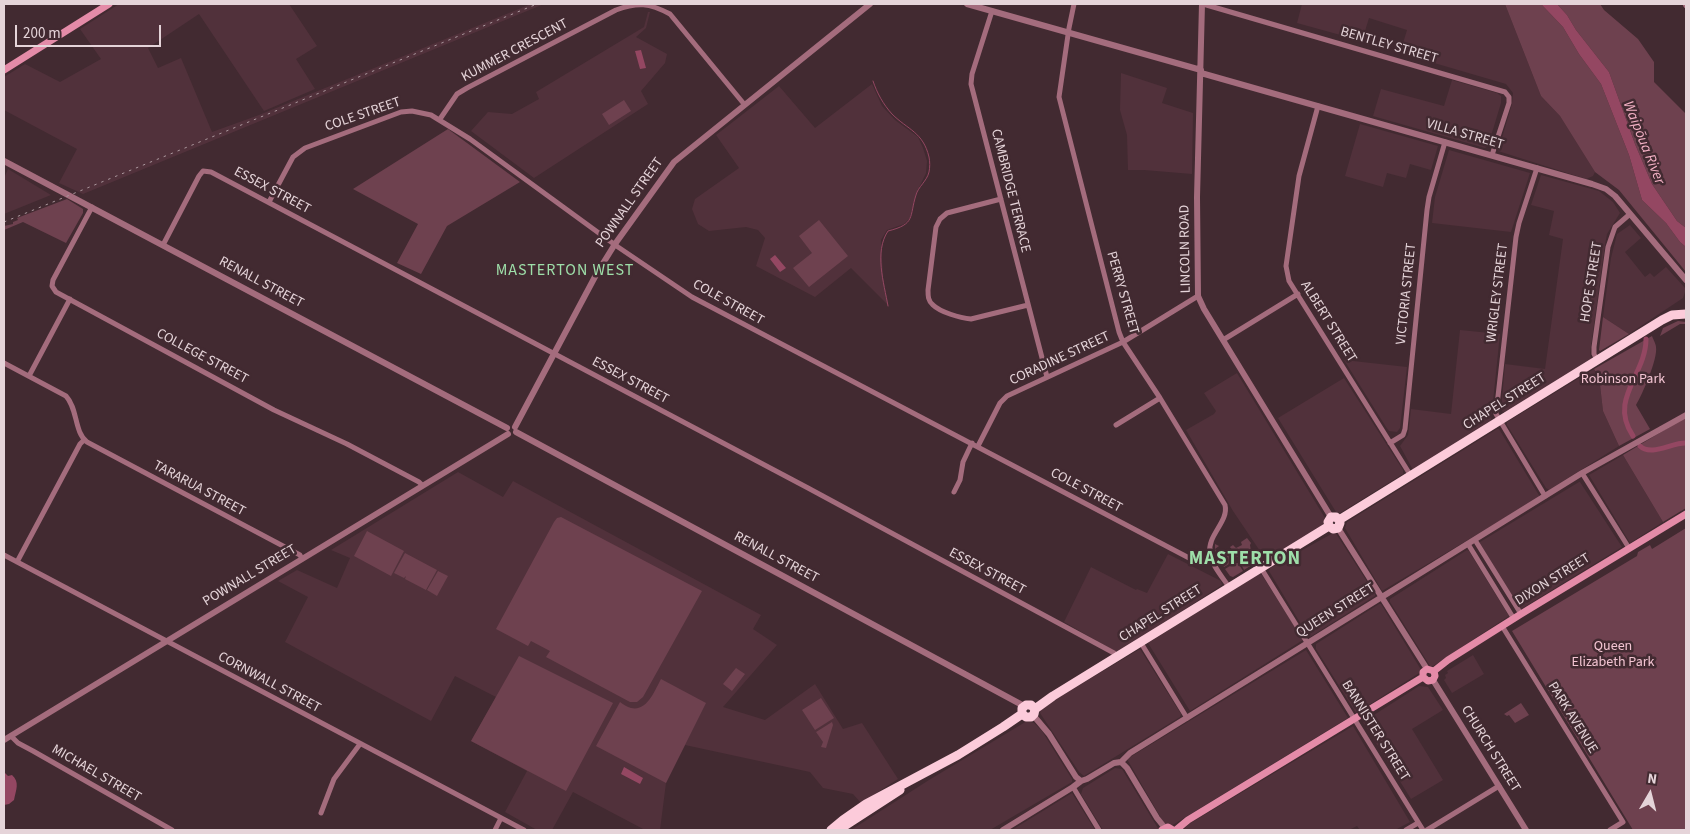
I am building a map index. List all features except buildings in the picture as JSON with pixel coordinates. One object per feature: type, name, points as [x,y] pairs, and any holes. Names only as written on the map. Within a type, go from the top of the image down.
[{"type":"highway","name":"CHAPEL STREET","points":[[1034,712],[1229,587],[1500,422],[1662,320],[1672,315],[1686,314]]},
{"type":"highway","points":[[832,830],[866,804],[910,782],[1003,728],[1031,705],[1034,712]]},
{"type":"main road","points":[[4,70],[108,4]]},
{"type":"main road","name":"DIXON STREET","points":[[1430,670],[1686,514]]},
{"type":"main road","points":[[1164,829],[1170,828],[1174,830],[1210,806],[1355,720],[1423,677],[1423,672],[1430,670],[1435,676],[1432,680],[1428,681],[1423,677]]},
{"type":"street","name":"KUMMER CRESCENT","points":[[440,119],[457,94],[467,88],[616,10],[632,4],[645,4],[670,14],[744,104]]},
{"type":"street","name":"POWNALL STREET","points":[[515,430],[597,273],[615,244],[674,162],[870,4]]},
{"type":"street","name":"VILLA STREET","points":[[968,4],[1606,189],[1615,196],[1686,280]]},
{"type":"street","name":"PERRY STREET","points":[[1074,4],[1059,89],[1060,106],[1123,342],[1160,398],[1225,505],[1226,512],[1210,545],[1212,560]]},
{"type":"street","name":"LINCOLN ROAD","points":[[1202,4],[1197,197],[1198,296],[1204,309],[1334,523],[1382,598]]},
{"type":"street","name":"BENTLEY STREET","points":[[1202,4],[1505,92],[1509,97],[1508,103],[1492,155]]},
{"type":"street","name":"CAMBRIDGE TERRACE","points":[[992,11],[972,74],[971,84],[1047,377]]},
{"type":"street","name":"ALBERT STREET","points":[[1318,106],[1299,176],[1286,266],[1289,281],[1411,476]]},
{"type":"street","name":"COLE STREET","points":[[269,202],[293,157],[305,148],[401,112],[422,112],[440,119],[470,139],[615,244],[712,309],[978,446],[1191,560],[1201,563],[1212,560]]},
{"type":"street","name":"VICTORIA STREET","points":[[1390,443],[1403,435],[1405,429],[1427,210],[1445,142]]},
{"type":"street","name":"RENALL STREET","points":[[4,161],[508,431]]},
{"type":"street","name":"WRIGLEY STREET","points":[[1500,422],[1496,414],[1516,237],[1536,168]]},
{"type":"street","name":"ESSEX STREET","points":[[163,245],[198,176],[204,172],[211,172],[1090,640],[1114,653],[1117,658]]},
{"type":"street","points":[[1001,199],[947,213],[940,219],[936,227],[928,299],[933,306],[962,318],[970,319],[1028,305]]},
{"type":"street","name":"COLLEGE STREET","points":[[92,207],[52,284],[56,292],[274,410],[347,444],[422,485]]},
{"type":"street","name":"HOPE STREET","points":[[1597,360],[1594,354],[1594,347],[1608,247],[1615,227],[1630,214]]},
{"type":"street","points":[[1223,340],[1298,294]]},
{"type":"street","name":"CORADINE STREET","points":[[978,446],[1000,403],[1007,396],[1123,342],[1198,296]]},
{"type":"street","points":[[29,376],[70,300]]},
{"type":"street","points":[[4,363],[61,393],[70,400],[84,440],[80,444],[17,562]]},
{"type":"street","points":[[1116,425],[1160,398]]},
{"type":"street","name":"QUEEN STREET","points":[[1003,830],[1081,781],[1114,763],[1121,762],[1130,753],[1582,473],[1686,415]]},
{"type":"street","points":[[1500,422],[1545,496]]},
{"type":"street","points":[[508,431],[511,425],[515,430]]},
{"type":"street","name":"RENALL STREET","points":[[515,430],[1024,710]]},
{"type":"street","name":"POWNALL STREET","points":[[4,740],[167,642],[508,431]]},
{"type":"street","name":"TARARUA STREET","points":[[84,440],[300,555],[302,559]]},
{"type":"street","points":[[954,492],[960,480],[963,462],[972,443]]},
{"type":"street","points":[[1582,473],[1629,548]]},
{"type":"street","points":[[1475,540],[1521,614]]},
{"type":"street","points":[[1468,544],[1514,619]]},
{"type":"street","name":"CORNWALL STREET","points":[[4,555],[524,830]]},
{"type":"street","points":[[1212,560],[1229,587]]},
{"type":"street","points":[[1261,568],[1308,643]]},
{"type":"street","points":[[1382,598],[1430,670]]},
{"type":"street","name":"PARK AVENUE","points":[[1502,626],[1623,822],[1610,830]]},
{"type":"street","points":[[1141,643],[1187,718]]},
{"type":"street","name":"BANNISTER STREET","points":[[1308,643],[1418,823],[1425,830]]},
{"type":"street","name":"CHURCH STREET","points":[[1432,680],[1526,830]]},
{"type":"street","points":[[1034,712],[1076,777],[1081,781]]},
{"type":"street","name":"MICHAEL STREET","points":[[11,736],[32,751],[172,830]]},
{"type":"street","points":[[321,813],[334,779],[360,744]]},
{"type":"street","points":[[1121,762],[1127,768],[1164,829]]},
{"type":"street","points":[[1425,830],[1499,786]]},
{"type":"street","points":[[1073,787],[1099,830]]},
{"type":"street","points":[[495,830],[501,818]]},
{"type":"street","points":[[1406,830],[1418,823]]},
{"type":"shaded area","points":[[119,4],[289,4],[317,46],[296,59],[315,89],[264,111],[199,14],[148,48],[158,68],[181,58],[212,132],[259,115],[531,4],[544,4],[83,194],[59,183],[77,149],[4,110],[4,77],[25,64],[60,82],[101,59],[80,29]]},
{"type":"shaded area","points":[[1302,4],[1505,4],[1541,96],[1560,116],[1595,172],[1593,176],[1586,179],[1498,151],[1512,104],[1513,93],[1506,84],[1400,53],[1407,30],[1369,18],[1362,41],[1297,23]]},
{"type":"shaded area","points":[[1541,4],[1557,4],[1609,72],[1635,144],[1652,184],[1677,221],[1686,228],[1686,247],[1666,223],[1642,200],[1629,155],[1601,84],[1579,54],[1563,27]]},
{"type":"shaded area","points":[[648,12],[650,12],[646,28],[636,37],[667,54],[665,63],[641,91],[648,104],[534,178],[471,131],[488,112],[512,114],[539,99],[536,92],[644,27]]},
{"type":"shaded area","points":[[641,50],[646,68],[640,69],[635,51]]},
{"type":"shaded area","points":[[1121,73],[1167,88],[1162,103],[1193,113],[1192,174],[1128,170],[1127,135],[1120,110]]},
{"type":"shaded area","points":[[1452,80],[1497,93],[1501,96],[1501,103],[1488,146],[1485,148],[1373,116],[1381,89],[1444,106]]},
{"type":"shaded area","points":[[872,84],[882,106],[895,120],[918,137],[927,161],[926,173],[916,194],[910,218],[904,224],[887,230],[881,240],[883,278],[888,305],[851,268],[815,297],[756,266],[765,238],[758,230],[746,227],[709,231],[698,224],[692,209],[695,199],[739,168],[716,135],[779,86],[815,128]]},
{"type":"shaded area","points":[[1360,124],[1438,146],[1431,170],[1410,164],[1406,178],[1387,173],[1383,187],[1345,176]]},
{"type":"shaded area","points":[[1449,150],[1530,173],[1511,232],[1432,223],[1435,197]]},
{"type":"shaded area","points":[[8,169],[51,195],[4,214],[4,178]]},
{"type":"shaded area","points":[[1541,175],[1599,191],[1613,202],[1620,213],[1607,234],[1590,353],[1591,359],[1508,411],[1503,412],[1501,410],[1505,364],[1545,369],[1563,239],[1549,235],[1554,211],[1531,205]]},
{"type":"shaded area","points":[[1630,225],[1641,238],[1625,252],[1645,277],[1650,273],[1654,277],[1666,267],[1686,289],[1683,298],[1629,334],[1603,317],[1611,258],[1617,234]]},
{"type":"shaded area","points":[[775,255],[786,268],[780,272],[770,259]]},
{"type":"shaded area","points":[[1460,330],[1500,334],[1491,421],[1413,470],[1400,446],[1408,435],[1411,409],[1451,414]]},
{"type":"shaded area","points":[[1344,360],[1407,367],[1400,428],[1397,432],[1389,431],[1386,427]]},
{"type":"shaded area","points":[[1594,369],[1599,376],[1603,411],[1619,446],[1549,490],[1507,425],[1507,422]]},
{"type":"shaded area","points":[[1237,373],[1325,518],[1322,526],[1266,560],[1233,511],[1186,430],[1216,411],[1204,393]]},
{"type":"shaded area","points":[[1344,378],[1403,470],[1403,474],[1340,513],[1336,512],[1278,418]]},
{"type":"shaded area","points":[[1499,429],[1540,497],[1382,591],[1345,528],[1347,522]]},
{"type":"shaded area","points":[[1623,455],[1663,522],[1630,543],[1589,475]]},
{"type":"shaded area","points":[[458,472],[503,497],[513,481],[761,615],[753,629],[777,645],[723,707],[765,720],[815,684],[843,729],[862,723],[898,779],[861,803],[853,794],[823,788],[810,772],[685,745],[666,783],[660,830],[645,830],[573,792],[552,830],[537,830],[505,812],[527,771],[471,741],[496,697],[455,676],[431,721],[285,642],[308,597],[278,581],[297,570],[337,588],[350,558],[331,550]]},
{"type":"shaded area","points":[[1579,482],[1622,547],[1521,609],[1479,544]]},
{"type":"shaded area","points":[[1335,532],[1375,596],[1310,637],[1269,571],[1270,568]]},
{"type":"shaded area","points":[[1467,550],[1509,616],[1433,666],[1430,666],[1390,602],[1390,599]]},
{"type":"shaded area","points":[[1168,554],[1221,581],[1222,585],[1118,653],[1064,622],[1091,567],[1136,590],[1147,593]]},
{"type":"shaded area","points":[[1259,574],[1262,575],[1303,640],[1190,711],[1148,643]]},
{"type":"shaded area","points":[[1381,604],[1421,672],[1356,713],[1316,649],[1316,644]]},
{"type":"shaded area","points":[[1140,649],[1181,714],[1180,717],[1084,776],[1079,772],[1040,713],[1041,708]]},
{"type":"shaded area","points":[[1306,650],[1348,718],[1171,826],[1165,825],[1127,759]]},
{"type":"shaded area","points":[[1473,655],[1484,674],[1452,693],[1444,680],[1446,678],[1445,675],[1448,673],[1447,671]]},
{"type":"shaded area","points":[[1419,686],[1428,687],[1443,710],[1412,729],[1443,780],[1411,799],[1363,722]]},
{"type":"shaded area","points":[[1027,721],[1034,723],[1042,731],[1072,779],[1072,782],[990,830],[851,830],[929,780]]},
{"type":"shaded area","points":[[1353,726],[1410,822],[1395,830],[1360,830],[1357,826],[1349,830],[1183,830],[1189,824]]},
{"type":"shaded area","points":[[624,767],[643,778],[640,784],[621,774]]},
{"type":"shaded area","points":[[1115,768],[1122,769],[1159,830],[1103,830],[1081,794],[1083,788]]},
{"type":"shaded area","points":[[4,772],[8,776],[12,775],[16,780],[17,786],[14,800],[4,805]]},
{"type":"shaded area","points":[[1072,793],[1095,830],[1012,830],[1020,825]]},
{"type":"green space","points":[[1505,4],[1541,4],[1563,27],[1579,54],[1601,84],[1629,155],[1642,200],[1666,223],[1686,247],[1686,272],[1619,190],[1595,172],[1560,116],[1541,96]]},
{"type":"green space","points":[[1557,4],[1600,4],[1604,10],[1638,39],[1654,62],[1654,82],[1686,114],[1686,228],[1677,221],[1652,184],[1635,144],[1609,72]]},
{"type":"green space","points":[[624,100],[631,111],[609,125],[602,114]]},
{"type":"green space","points":[[448,129],[520,182],[447,226],[421,274],[397,263],[418,224],[353,189]]},
{"type":"green space","points":[[67,199],[83,209],[83,213],[66,243],[23,222],[4,230],[4,226],[13,224],[13,222],[18,220],[17,218]]},
{"type":"green space","points":[[819,220],[848,256],[809,287],[793,268],[812,253],[799,236]]},
{"type":"green space","points":[[1603,317],[1629,334],[1600,351],[1599,350]]},
{"type":"green space","points":[[1678,321],[1686,322],[1686,324],[1680,324],[1660,336],[1663,328]]},
{"type":"green space","name":"Robinson Park","points":[[1652,336],[1656,347],[1655,360],[1636,405],[1650,429],[1619,446],[1603,411],[1599,376],[1594,369]]},
{"type":"green space","points":[[1686,417],[1686,508],[1663,522],[1623,455]]},
{"type":"green space","points":[[561,517],[702,591],[643,697],[637,702],[630,702],[546,657],[550,651],[531,641],[528,646],[496,629],[554,522],[557,518]]},
{"type":"green space","name":"Queen Elizabeth Park","points":[[1686,528],[1686,830],[1633,830],[1512,631],[1637,556],[1638,552],[1650,545],[1652,549]]},
{"type":"green space","points":[[367,531],[404,551],[391,576],[354,556]]},
{"type":"green space","points":[[1247,538],[1251,543],[1251,551],[1239,558],[1230,547],[1233,545],[1236,548],[1242,545],[1241,542]]},
{"type":"green space","points":[[1215,549],[1219,554],[1222,553],[1224,555],[1231,552],[1235,558],[1233,559],[1234,561],[1224,567]]},
{"type":"green space","points":[[1253,552],[1261,559],[1244,570],[1240,559]]},
{"type":"green space","points":[[405,553],[437,570],[426,590],[405,579],[406,576],[404,578],[394,573]]},
{"type":"green space","points":[[1238,563],[1243,571],[1233,577],[1225,569]]},
{"type":"green space","points":[[438,571],[448,576],[437,596],[427,590]]},
{"type":"green space","points":[[519,656],[613,703],[566,791],[471,741]]},
{"type":"green space","points":[[736,668],[745,674],[732,691],[723,684]]},
{"type":"green space","points":[[661,679],[706,703],[666,783],[596,746],[620,702],[631,708],[642,707],[650,699]]},
{"type":"green space","points":[[821,698],[834,718],[815,730],[802,710]]},
{"type":"green space","points":[[1521,703],[1529,715],[1515,723],[1509,715],[1504,714]]},
{"type":"green space","points":[[832,722],[833,725],[826,748],[821,747],[823,742],[816,732]]},
{"type":"waterway","points":[[873,81],[876,90],[892,114],[923,142],[930,163],[928,175],[917,192],[910,219],[903,226],[888,231],[884,239],[881,268],[888,306]]},
{"type":"waterway","points":[[1633,436],[1626,423],[1624,410],[1630,387],[1644,352],[1646,339]]},
{"type":"waterway","points":[[1640,446],[1645,449],[1656,450],[1686,443]]},
{"type":"railway","points":[[4,222],[537,4]]},
{"type":"district","name":"MASTERTON WEST","points":[[565,271]]},
{"type":"district","name":"MASTERTON","points":[[1245,560]]},
{"type":"water label","name":"Waipōua River","points":[[1643,143]]}]
